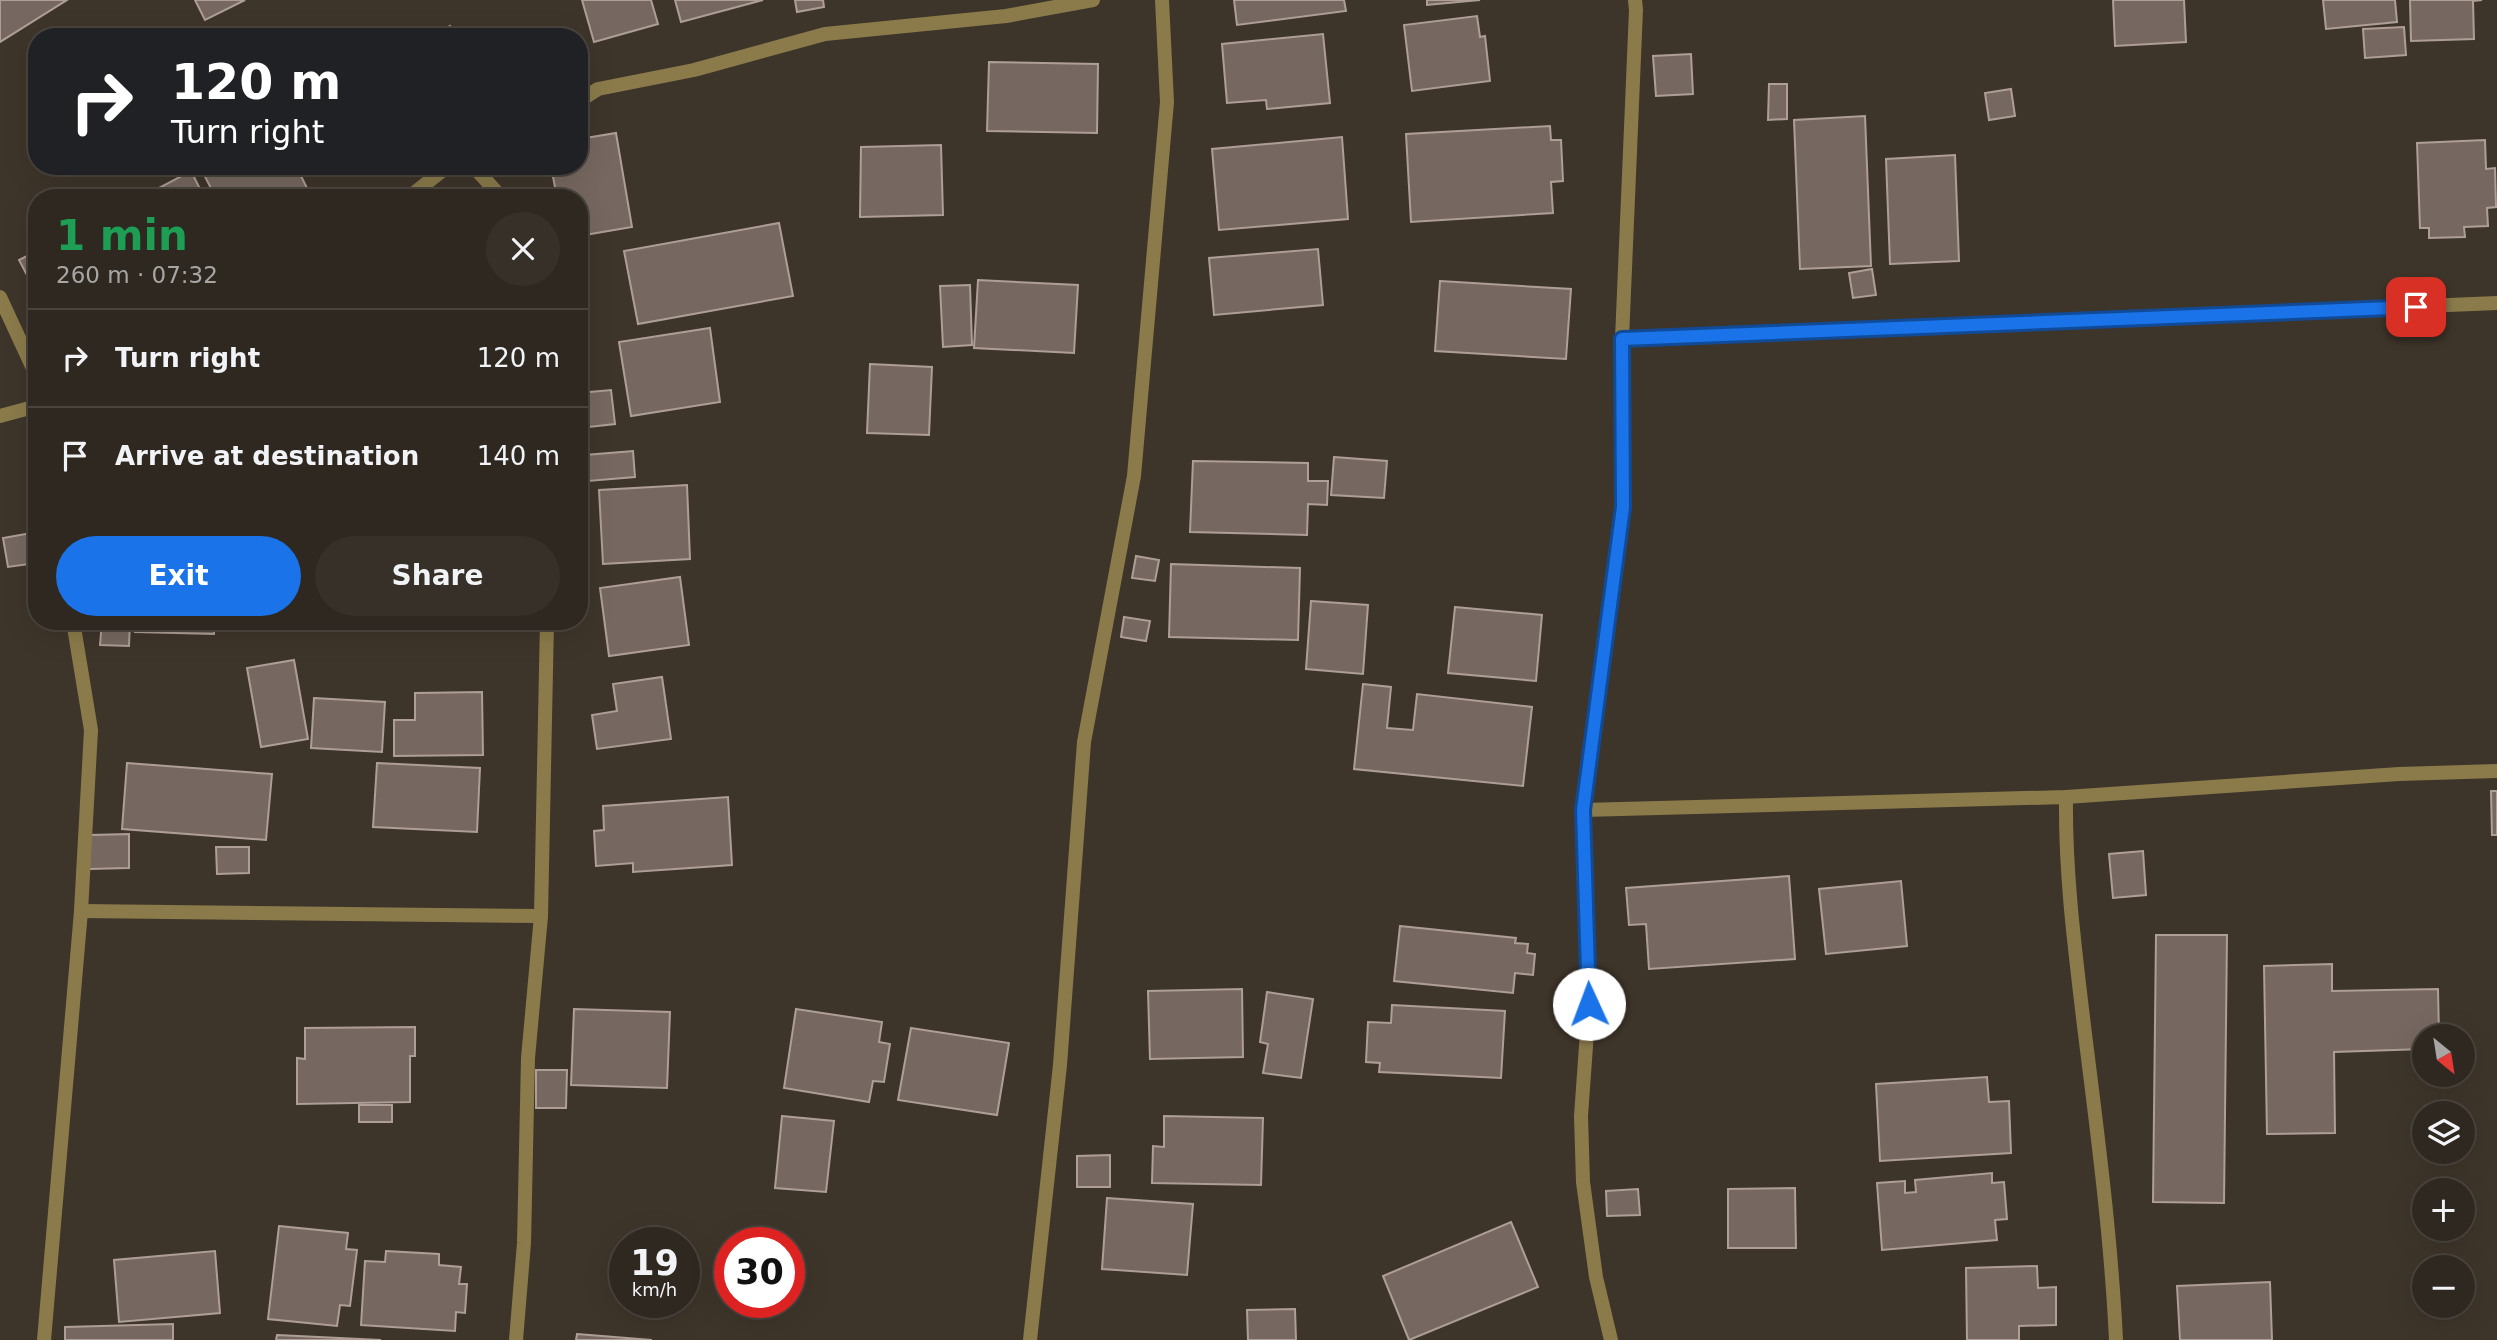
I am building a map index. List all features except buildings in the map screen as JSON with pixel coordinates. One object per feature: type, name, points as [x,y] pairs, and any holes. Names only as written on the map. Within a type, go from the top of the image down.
[{"type":"street","points":[[588,95],[598,89],[694,70],[825,34],[1006,16],[1093,0]]},
{"type":"street","points":[[1030,1340],[1060,1065],[1084,742],[1135,462],[1167,102],[1162,0]]},
{"type":"street","points":[[1611,1340],[1596,1277],[1583,1182],[1581,1116],[1589,1004],[1583,810],[1623,507],[1622,339],[1635,0]]},
{"type":"street","points":[[419,189],[437,175]]},
{"type":"street","points":[[481,175],[494,189]]},
{"type":"street","points":[[0,297],[28,358]]},
{"type":"street","points":[[1622,339],[2497,303]]},
{"type":"street","points":[[0,416],[28,408]]},
{"type":"street","points":[[44,1340],[81,911],[91,730],[74,630]]},
{"type":"street","points":[[516,1340],[524,1243],[528,1058],[541,916],[547,630]]},
{"type":"street","points":[[1583,810],[2066,797],[2399,774],[2497,771]]},
{"type":"street","points":[[2066,797],[2072,924],[2098,1141],[2116,1340]]},
{"type":"street","points":[[81,911],[541,916]]},
{"type":"route","points":[[1589,1004],[1583,810],[1623,507],[1622,339],[2416,307]]}]
